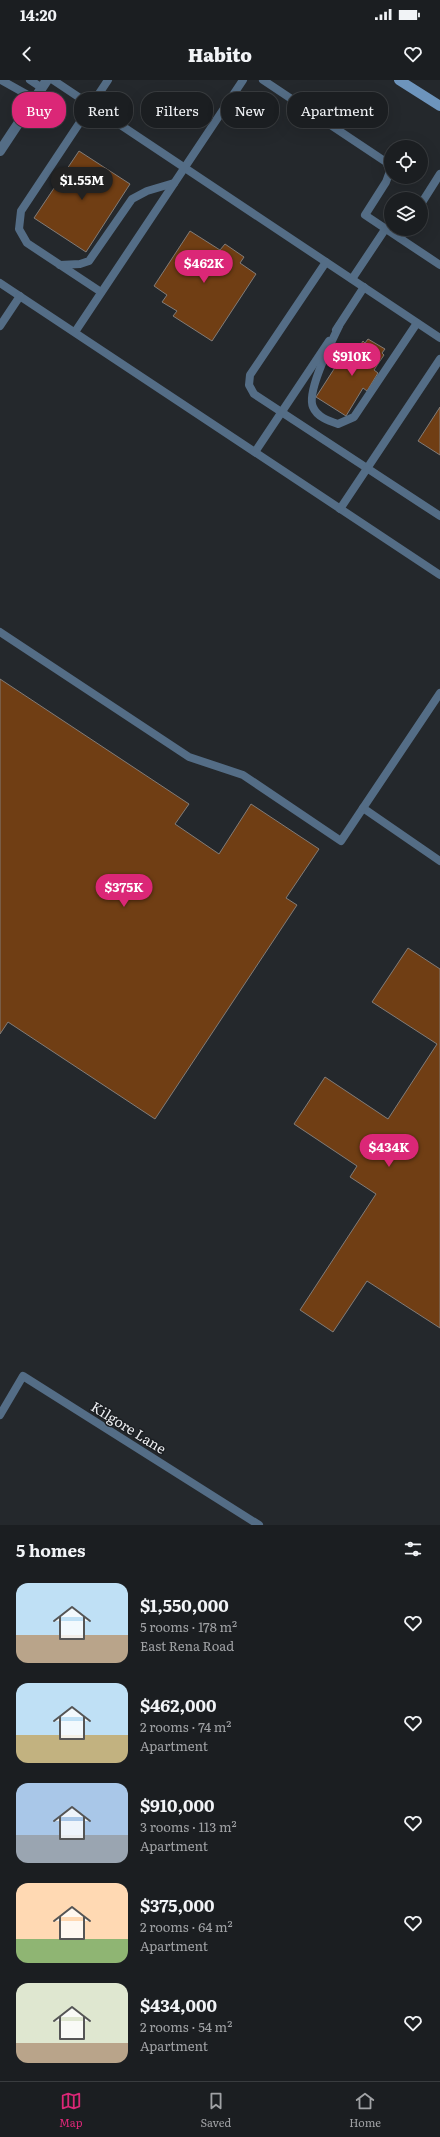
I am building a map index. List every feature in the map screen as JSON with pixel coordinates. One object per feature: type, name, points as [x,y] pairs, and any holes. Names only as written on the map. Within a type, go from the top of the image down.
[{"type":"main road","points":[[399,80],[440,106]]},
{"type":"street","points":[[0,151],[15,128]]},
{"type":"lane","points":[[1,80],[22,92]]},
{"type":"lane","points":[[30,80],[45,84]]},
{"type":"lane","points":[[53,80],[74,94]]},
{"type":"lane","points":[[100,92],[108,80]]},
{"type":"lane","points":[[75,332],[243,80]]},
{"type":"lane","points":[[264,80],[386,162],[390,171],[386,182],[365,215],[384,227]]},
{"type":"lane","points":[[76,128],[21,211],[19,229],[27,243],[101,292]]},
{"type":"lane","points":[[125,128],[440,338]]},
{"type":"lane","points":[[428,193],[440,174]]},
{"type":"lane","points":[[60,265],[80,264],[89,261],[132,199],[147,191],[174,183]]},
{"type":"lane","points":[[352,279],[384,231]]},
{"type":"lane","points":[[397,236],[440,265]]},
{"type":"lane","points":[[326,262],[250,375],[249,385],[254,394],[281,413],[440,516]]},
{"type":"lane","points":[[0,283],[440,575]]},
{"type":"lane","points":[[255,452],[364,288]]},
{"type":"lane","points":[[0,326],[20,296]]},
{"type":"lane","points":[[339,326],[312,391],[313,407],[324,419],[338,424],[354,417],[417,322]]},
{"type":"lane","points":[[340,509],[440,359]]},
{"type":"lane","points":[[0,632],[189,757],[243,774],[341,841],[440,693]]},
{"type":"lane","points":[[363,808],[440,861]]},
{"type":"lane","name":"Kilgore Lane","points":[[0,1415],[23,1376],[259,1525]]},
{"type":"building","points":[[79,151],[130,184],[86,252],[34,218]]},
{"type":"building","points":[[190,231],[220,250],[225,244],[244,257],[240,263],[256,274],[212,341],[173,316],[177,311],[162,302],[167,295],[154,286]]},
{"type":"building","points":[[368,339],[385,349],[382,353],[384,355],[374,370],[378,373],[367,391],[363,388],[346,416],[316,397],[345,352],[353,357],[363,341],[365,343]]},
{"type":"building","points":[[440,407],[440,455],[418,441]]},
{"type":"building","points":[[0,679],[189,804],[175,824],[219,854],[251,804],[319,849],[286,898],[297,905],[155,1119],[8,1022],[0,1034]]},
{"type":"building","points":[[408,948],[440,969],[440,1328],[367,1281],[333,1332],[300,1310],[376,1194],[350,1177],[357,1166],[294,1124],[325,1077],[388,1119],[437,1044],[372,1002]]}]
